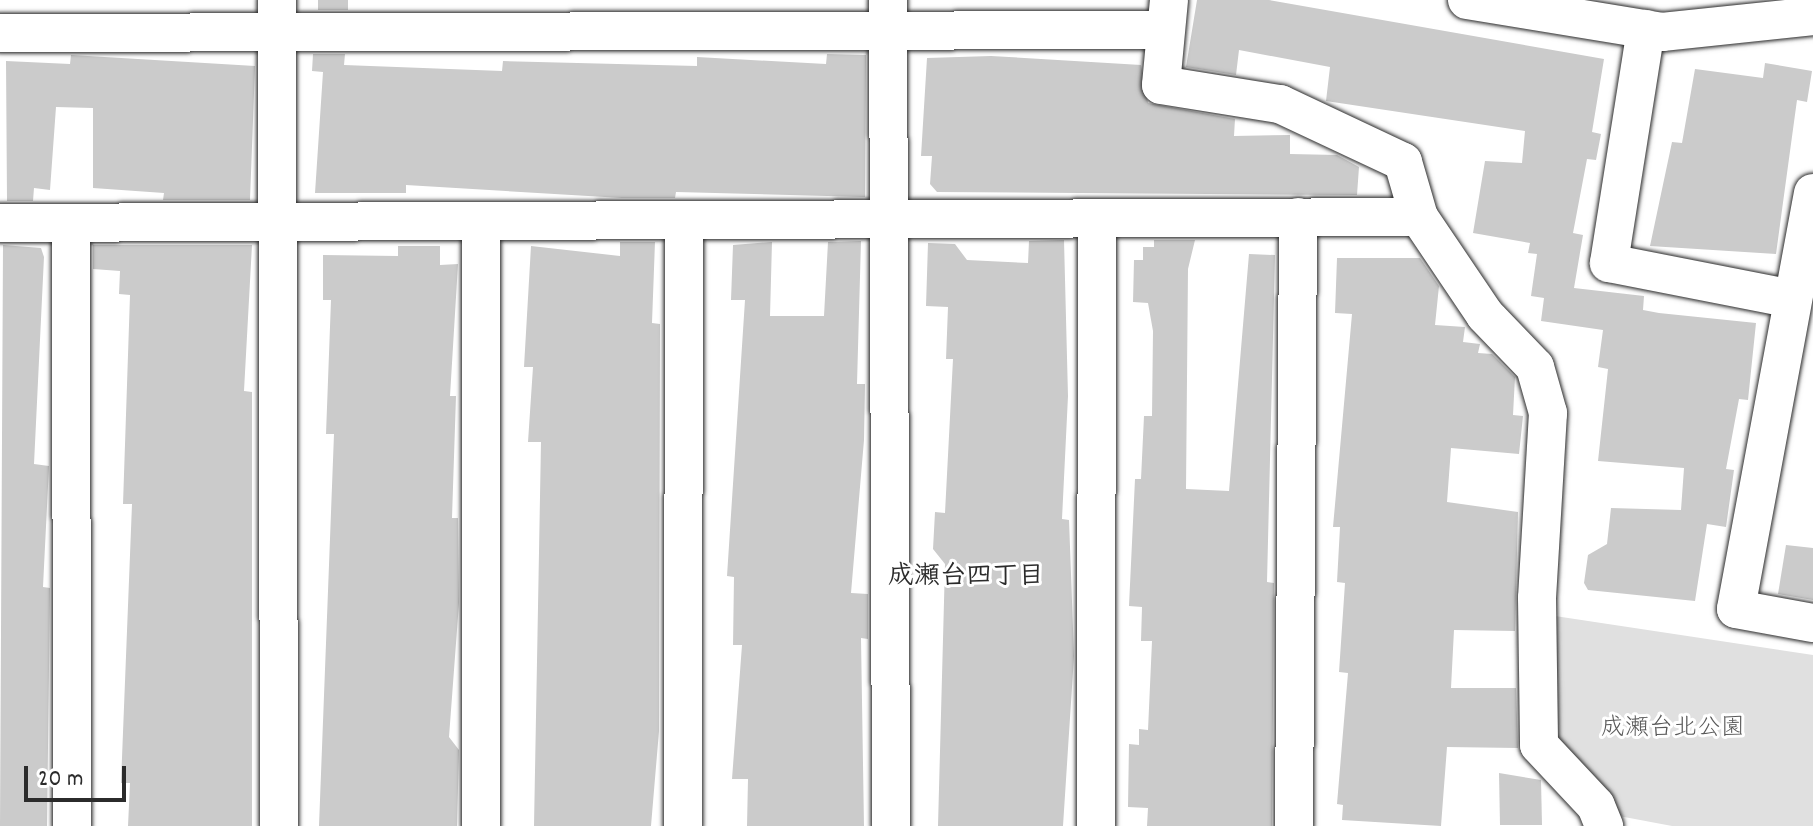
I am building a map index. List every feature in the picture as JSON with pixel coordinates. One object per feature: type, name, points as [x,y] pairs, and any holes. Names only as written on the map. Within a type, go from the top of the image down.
[{"type":"street","points":[[1467,0],[1646,29],[1813,16]]},
{"type":"street","points":[[888,15],[891,826]]},
{"type":"street","points":[[0,33],[277,16],[1165,15],[1161,85],[1280,104],[1352,133],[1403,162],[1419,217],[1485,315],[1535,367],[1548,413],[1537,598],[1539,745],[1596,806],[1604,826]]},
{"type":"street","points":[[277,16],[279,826]]},
{"type":"street","points":[[1646,29],[1609,263],[1792,299]]},
{"type":"street","points":[[1813,193],[1736,609],[1813,623]]},
{"type":"street","points":[[1294,826],[1298,217]]},
{"type":"street","points":[[0,223],[1419,217]]},
{"type":"street","points":[[1096,826],[1097,218]]},
{"type":"street","points":[[683,826],[684,220]]},
{"type":"street","points":[[481,221],[481,826]]},
{"type":"street","points":[[71,223],[72,826]]},
{"type":"green space","name":"成瀬台北公園","points":[[1555,616],[1813,655],[1813,826],[1672,826],[1619,816],[1558,739]]},
{"type":"building","points":[[318,0],[348,0],[348,10],[318,10]]},
{"type":"building","points":[[1197,0],[1269,0],[1604,59],[1592,132],[1601,134],[1596,160],[1587,159],[1573,233],[1583,235],[1574,288],[1644,296],[1643,310],[1756,323],[1748,400],[1739,399],[1726,469],[1734,470],[1726,527],[1707,524],[1695,601],[1588,590],[1584,583],[1588,555],[1607,544],[1611,508],[1681,510],[1684,468],[1598,461],[1608,369],[1598,367],[1603,330],[1541,321],[1544,298],[1531,296],[1537,254],[1528,253],[1530,243],[1473,233],[1485,161],[1522,163],[1525,131],[1326,101],[1330,67],[1239,50],[1236,75],[1186,67]]},
{"type":"building","points":[[313,54],[345,54],[344,65],[502,71],[503,61],[697,66],[697,57],[826,64],[827,54],[866,55],[865,197],[676,192],[675,198],[622,198],[406,185],[406,193],[315,193],[323,72],[312,71]]},
{"type":"building","points":[[71,55],[255,66],[250,200],[163,200],[164,193],[93,188],[93,108],[56,107],[50,190],[34,188],[33,201],[7,201],[6,61],[70,64]]},
{"type":"building","points":[[991,56],[1141,65],[1148,103],[1235,119],[1234,136],[1290,135],[1290,154],[1337,155],[1359,167],[1357,195],[937,192],[930,184],[932,156],[921,156],[927,58]]},
{"type":"building","points":[[1765,63],[1812,71],[1807,102],[1797,100],[1776,254],[1650,246],[1672,142],[1682,143],[1695,69],[1763,78]]},
{"type":"building","points":[[1064,240],[1068,396],[1062,519],[1069,520],[1074,656],[1063,826],[938,826],[945,564],[933,549],[935,512],[945,513],[953,359],[946,359],[948,307],[926,306],[928,243],[955,244],[967,260],[1028,263],[1029,241]]},
{"type":"building","points":[[1154,240],[1195,240],[1188,269],[1186,489],[1229,491],[1249,254],[1275,255],[1267,582],[1274,583],[1272,826],[1147,826],[1148,808],[1128,807],[1129,744],[1139,745],[1139,729],[1148,730],[1152,641],[1141,641],[1142,607],[1129,606],[1135,479],[1141,479],[1144,416],[1152,416],[1153,331],[1148,303],[1133,302],[1134,260],[1143,260],[1143,247],[1154,247]]},
{"type":"building","points":[[861,241],[857,384],[865,384],[864,440],[851,593],[868,594],[868,639],[861,638],[864,826],[747,826],[748,779],[732,779],[742,645],[733,645],[734,577],[727,576],[745,300],[731,300],[733,245],[772,242],[770,316],[824,316],[828,242]]},
{"type":"building","points":[[620,242],[655,242],[652,323],[660,324],[659,731],[651,826],[534,826],[541,442],[528,442],[533,367],[524,367],[531,246],[620,256]]},
{"type":"building","points":[[3,245],[41,248],[44,257],[34,464],[49,466],[43,587],[50,588],[47,826],[0,826]]},
{"type":"building","points":[[93,245],[252,245],[244,391],[252,392],[252,826],[128,826],[130,783],[121,783],[132,504],[123,504],[130,295],[119,294],[120,271],[93,269]]},
{"type":"building","points":[[398,246],[440,246],[440,265],[458,264],[450,396],[456,396],[452,518],[458,518],[459,603],[449,737],[459,750],[457,826],[319,826],[334,434],[326,434],[331,300],[323,300],[323,255],[398,256]]},
{"type":"building","points":[[1337,258],[1420,258],[1439,286],[1435,325],[1465,327],[1463,342],[1480,344],[1478,353],[1492,354],[1515,377],[1513,415],[1523,416],[1519,454],[1451,448],[1447,502],[1518,512],[1515,631],[1454,630],[1451,688],[1516,688],[1518,748],[1447,747],[1441,826],[1342,820],[1343,805],[1337,804],[1348,673],[1339,672],[1345,583],[1337,582],[1340,527],[1333,527],[1352,314],[1335,313]]},
{"type":"building","points":[[1786,545],[1813,548],[1813,600],[1778,594]]},
{"type":"building","points":[[1499,773],[1541,780],[1542,825],[1500,825]]},
{"type":"district","name":"成瀬台四丁目","points":[[966,578]]}]
